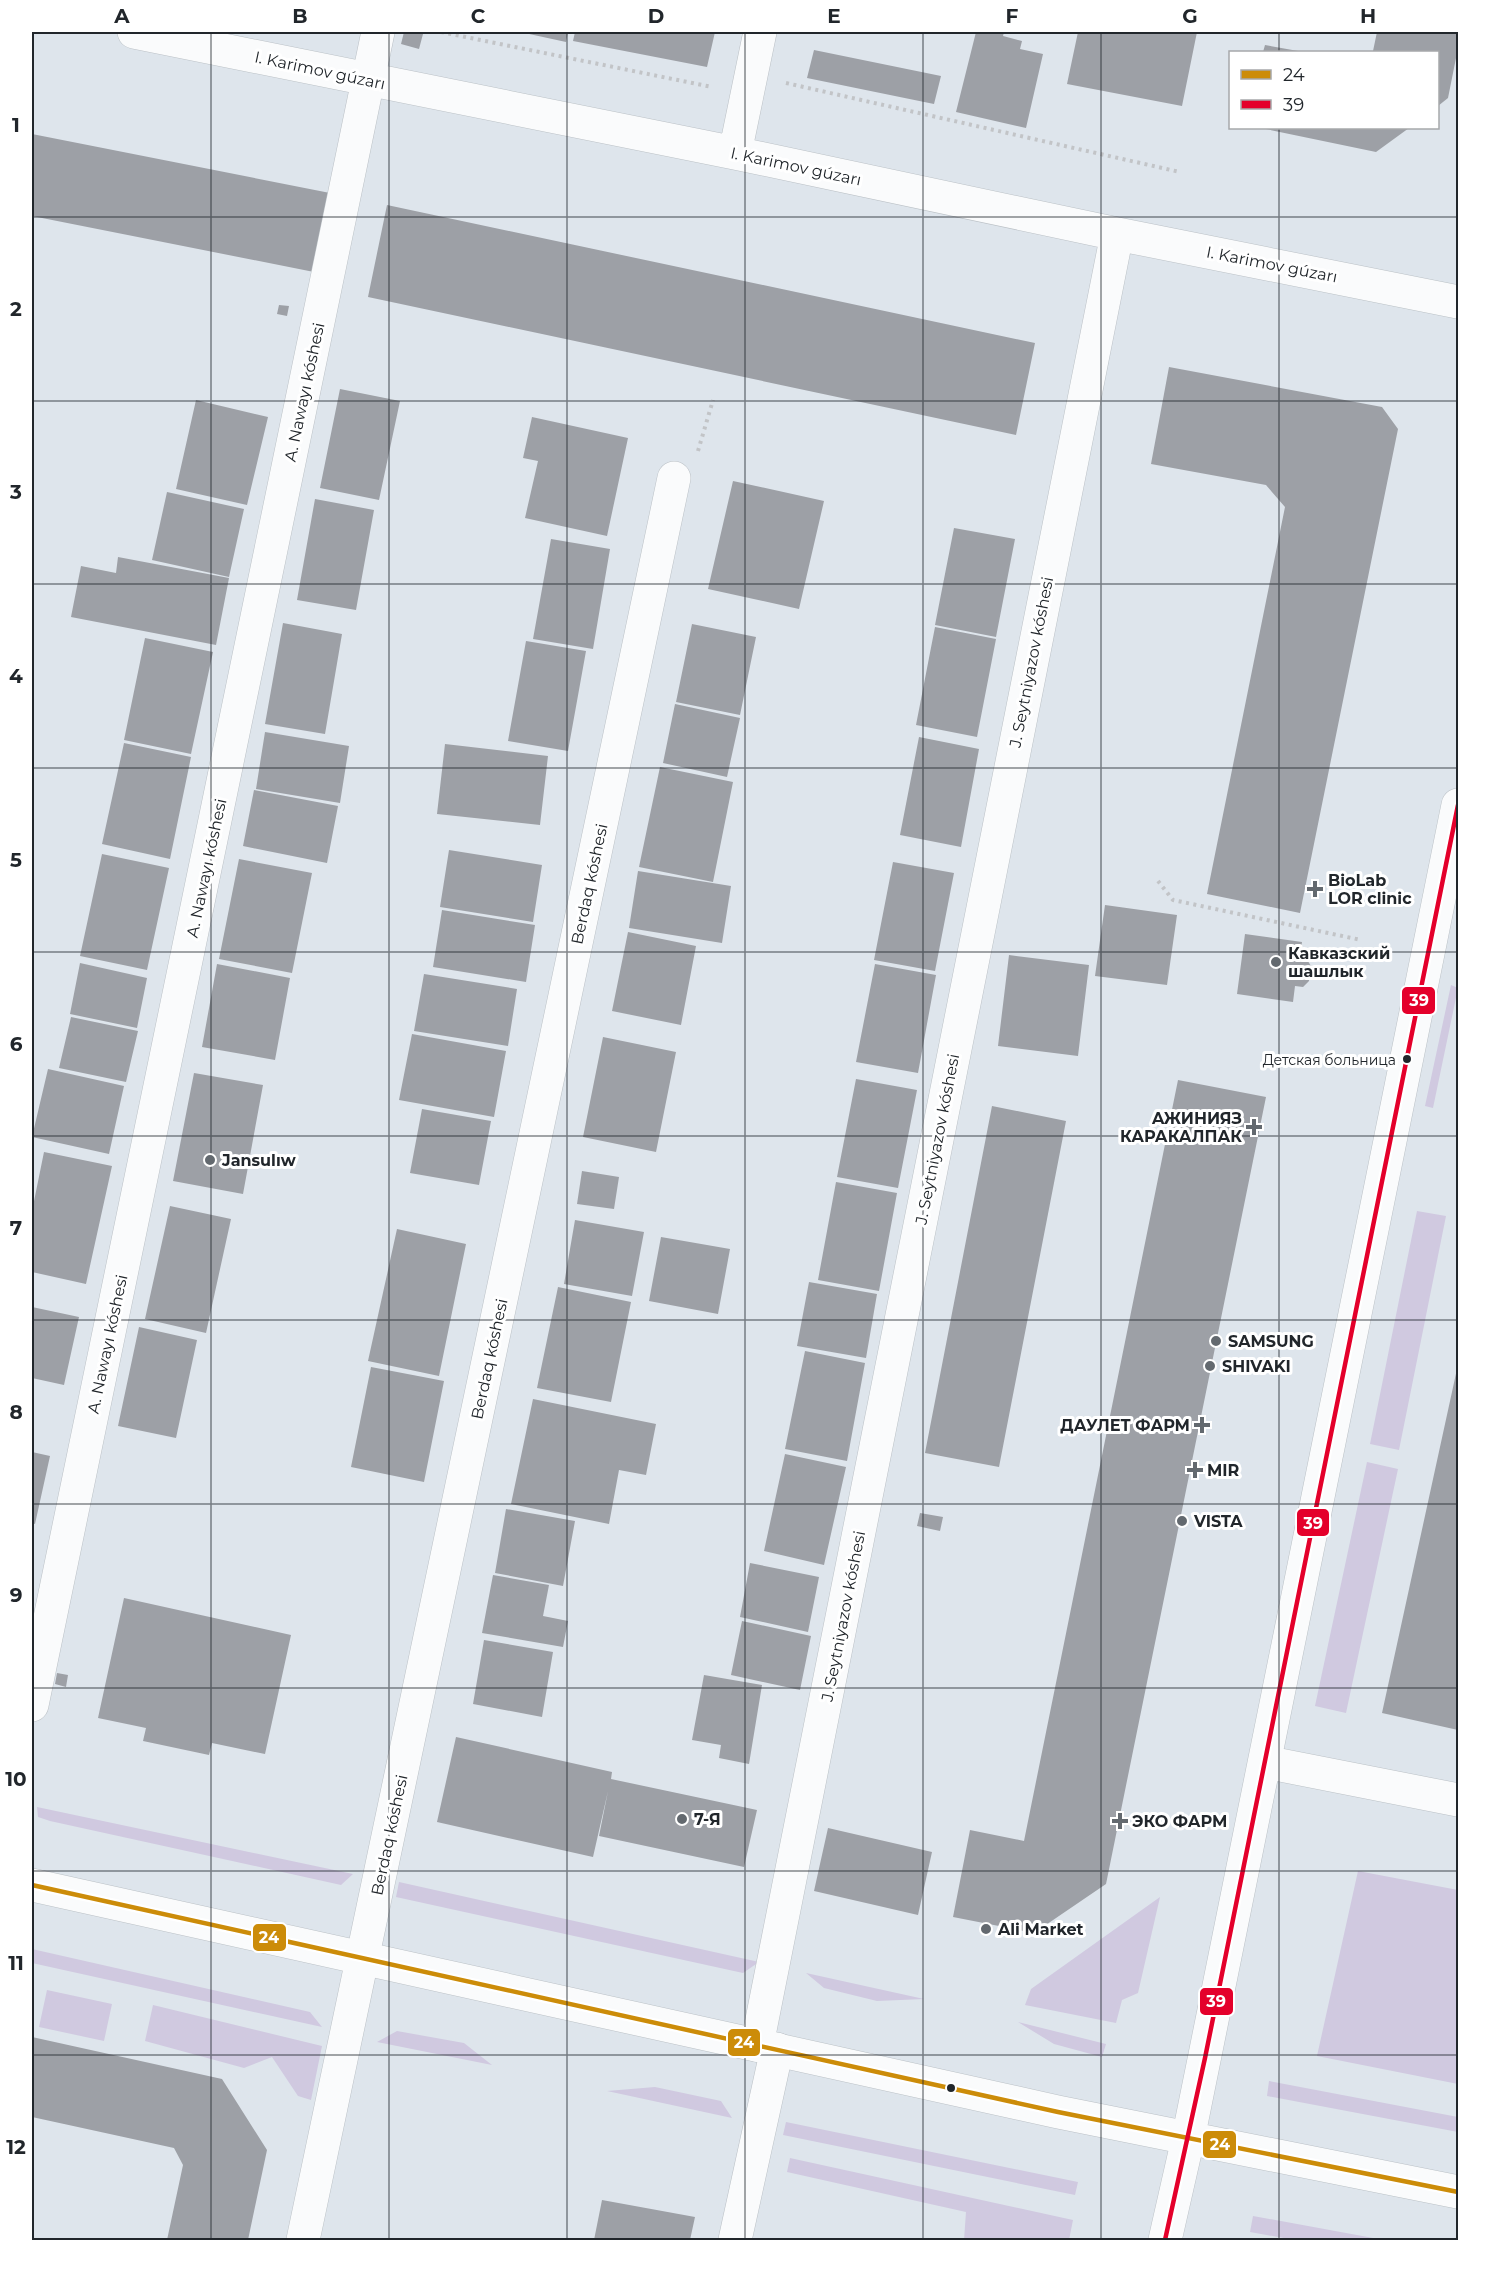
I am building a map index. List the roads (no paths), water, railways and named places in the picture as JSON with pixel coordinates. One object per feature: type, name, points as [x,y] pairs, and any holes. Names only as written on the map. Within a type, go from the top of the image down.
[{"type":"street","name":"I. Karimov gúzarı","points":[[134,32],[1458,302]]},
{"type":"street","name":"A. Nawayı kóshesi","points":[[32,1705],[378,32]]},
{"type":"street","points":[[735,153],[760,32]]},
{"type":"street","name":"J. Seytniyazov kóshesi","points":[[735,2241],[767,2047],[1117,234]]},
{"type":"street","name":"Berdaq kóshesi","points":[[303,2241],[674,478]]},
{"type":"street","points":[[1165,2241],[1265,1762],[1458,805]]},
{"type":"street","points":[[1265,1762],[1458,1800]]},
{"type":"street","points":[[32,1886],[1058,2112],[1458,2192]]},
{"type":"place","name":"BioLab LOR clinic","points":[[1315,889]]},
{"type":"place","name":"Кавказский шашлык","points":[[1276,962]]},
{"type":"place","name":"Детская больница","points":[[1407,1059]]},
{"type":"place","name":"АЖИНИЯЗ КАРАКАЛПАК","points":[[1254,1127]]},
{"type":"place","name":"Jansulıw","points":[[210,1160]]},
{"type":"place","name":"SAMSUNG","points":[[1216,1341]]},
{"type":"place","name":"SHIVAKI","points":[[1210,1366]]},
{"type":"place","name":"ДАУЛЕТ ФАРМ","points":[[1202,1425]]},
{"type":"place","name":"MIR","points":[[1195,1470]]},
{"type":"place","name":"VISTA","points":[[1182,1521]]},
{"type":"place","name":"7-Я","points":[[682,1819]]},
{"type":"place","name":"ЭКО ФАРМ","points":[[1120,1821]]},
{"type":"place","name":"Ali Market","points":[[986,1929]]}]
